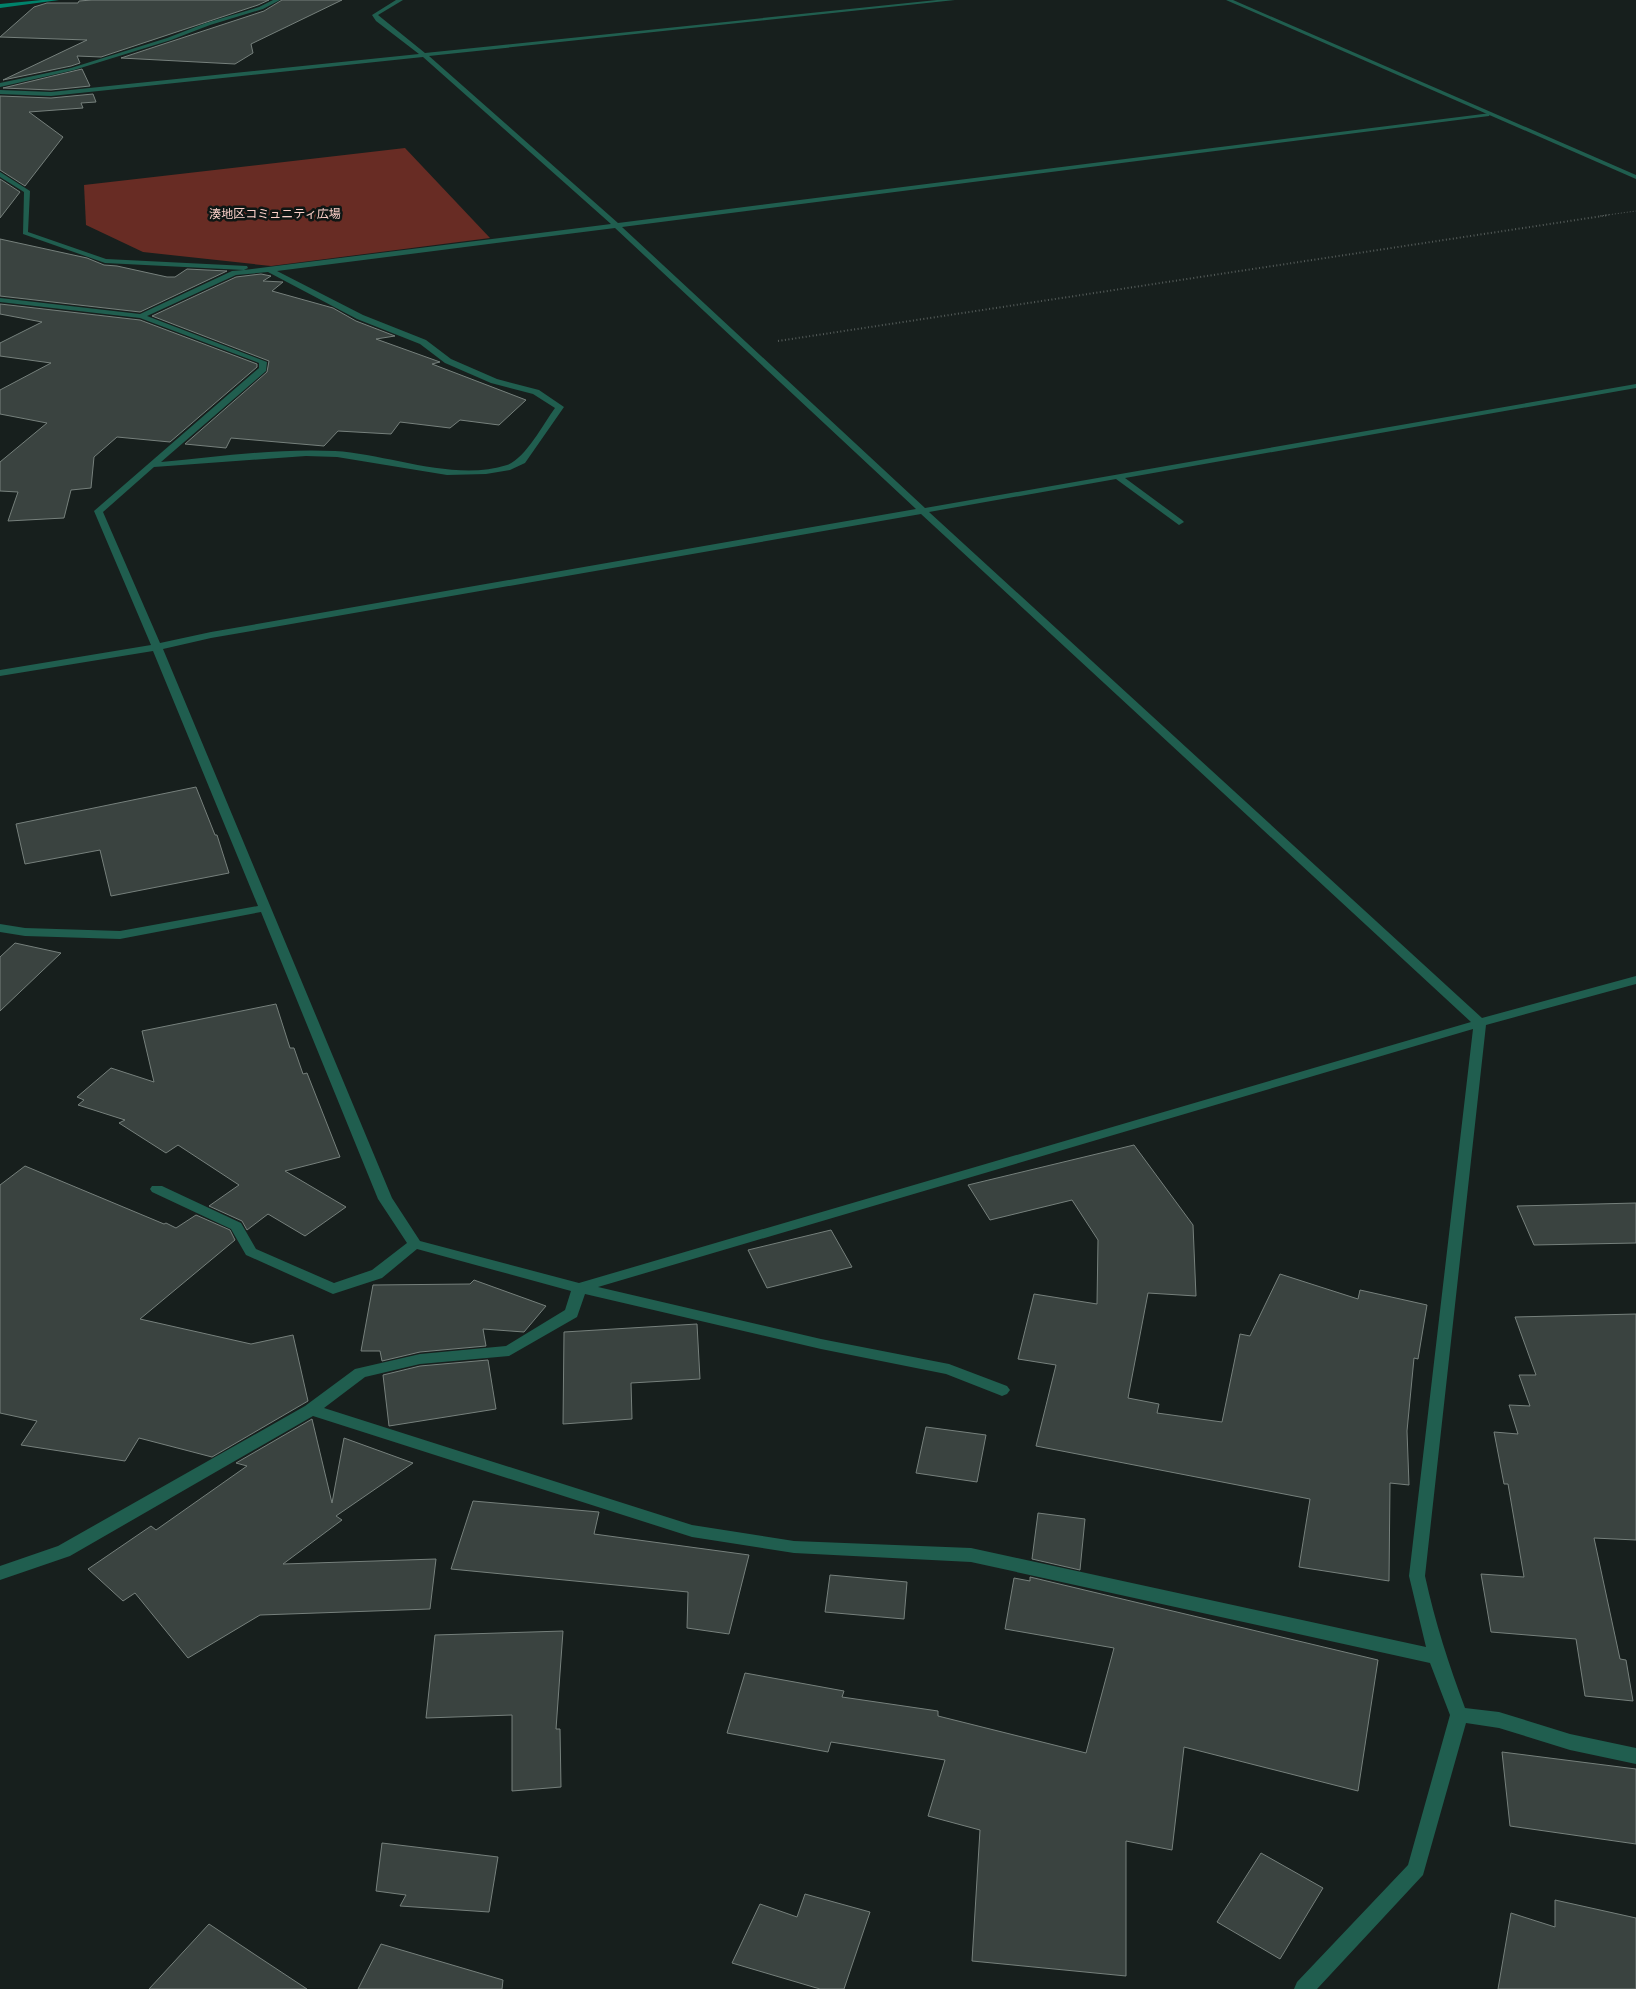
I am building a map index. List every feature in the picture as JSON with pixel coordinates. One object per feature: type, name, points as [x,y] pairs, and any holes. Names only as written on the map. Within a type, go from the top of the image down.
[{"type":"main road","points":[[0,6],[56,0]]},
{"type":"street","points":[[0,85],[72,69],[151,45],[261,8],[277,0]]},
{"type":"street","points":[[400,0],[375,16],[386,27],[425,56],[616,225],[923,511],[1480,1023]]},
{"type":"street","points":[[0,92],[51,94],[952,0]]},
{"type":"street","points":[[1229,0],[1636,177]]},
{"type":"street","points":[[141,316],[236,273],[1489,114]]},
{"type":"street","points":[[0,174],[27,191],[25,233],[106,261],[271,270],[295,285],[360,317],[423,342],[448,360],[494,381],[536,392],[560,407],[522,461],[510,467],[486,471],[447,472],[337,454],[306,453],[150,465]]},
{"type":"street","points":[[0,300],[141,316],[263,362],[263,370],[98,511],[158,647],[385,1199],[415,1244],[579,1288],[811,1342],[949,1370],[1002,1390]]},
{"type":"street","points":[[0,673],[158,647],[230,632],[1636,386]]},
{"type":"street","points":[[1118,477],[1179,522]]},
{"type":"street","points":[[0,928],[25,932],[120,935],[265,908]]},
{"type":"street","points":[[579,1288],[1480,1023],[1636,980]]},
{"type":"street","points":[[1304,1989],[1416,1869],[1459,1716],[1437,1656],[1417,1576],[1480,1023]]},
{"type":"street","points":[[157,1189],[236,1226],[252,1252],[333,1290],[377,1274],[415,1244]]},
{"type":"street","points":[[0,1573],[64,1551],[311,1410],[360,1373],[420,1359],[509,1351],[572,1313],[579,1288]]},
{"type":"street","points":[[311,1410],[692,1531],[794,1547],[971,1556],[1437,1656]]},
{"type":"street","points":[[1459,1716],[1499,1720],[1570,1742],[1636,1756]]},
{"type":"path","points":[[746,346],[1636,211]]},
{"type":"green space","name":"湊地区コミュニティ広場","points":[[405,148],[490,238],[271,266],[143,252],[86,225],[84,185]]},
{"type":"building","points":[[269,0],[101,57],[77,56],[80,63],[71,66],[3,80],[87,40],[0,37],[34,7],[47,3],[78,3],[79,1]]},
{"type":"building","points":[[282,0],[342,0],[251,44],[253,53],[235,64],[121,58],[264,11]]},
{"type":"building","points":[[82,69],[90,86],[51,90],[3,88]]},
{"type":"building","points":[[93,94],[96,102],[81,103],[83,108],[29,112],[63,137],[25,186],[0,170],[0,96],[51,98]]},
{"type":"building","points":[[0,179],[20,192],[0,218]]},
{"type":"building","points":[[0,239],[87,258],[104,265],[167,277],[175,277],[187,269],[227,271],[140,312],[0,296]]},
{"type":"building","points":[[261,274],[271,276],[263,281],[283,282],[272,291],[333,308],[356,321],[395,336],[376,339],[440,362],[432,364],[526,400],[499,425],[460,420],[450,428],[400,422],[391,434],[338,431],[324,446],[231,438],[226,448],[185,444],[267,372],[269,361],[152,316],[236,277]]},
{"type":"building","points":[[0,304],[140,320],[257,364],[257,367],[170,442],[117,437],[94,457],[91,488],[71,490],[64,518],[8,521],[18,492],[0,491],[0,462],[47,423],[0,414],[0,390],[51,363],[0,356],[0,343],[42,322],[0,314]]},
{"type":"building","points":[[196,787],[215,835],[217,835],[229,873],[111,896],[100,850],[25,864],[16,824]]},
{"type":"building","points":[[15,943],[61,953],[0,1011],[0,957]]},
{"type":"building","points":[[276,1004],[290,1048],[294,1048],[303,1074],[307,1073],[340,1157],[285,1171],[346,1207],[305,1236],[268,1214],[247,1230],[242,1221],[209,1206],[239,1185],[178,1145],[166,1153],[119,1123],[125,1120],[78,1105],[84,1100],[77,1097],[111,1068],[154,1082],[142,1031]]},
{"type":"building","points":[[1134,1145],[1193,1225],[1196,1296],[1148,1293],[1128,1398],[1159,1404],[1157,1413],[1222,1422],[1240,1334],[1250,1336],[1280,1274],[1358,1299],[1360,1290],[1427,1305],[1418,1359],[1414,1358],[1407,1431],[1409,1485],[1390,1483],[1389,1581],[1299,1567],[1310,1499],[1036,1446],[1056,1365],[1018,1359],[1034,1294],[1097,1304],[1098,1240],[1072,1200],[990,1220],[968,1185]]},
{"type":"building","points":[[25,1166],[176,1228],[196,1215],[230,1230],[235,1240],[140,1319],[251,1344],[293,1335],[308,1401],[212,1457],[139,1438],[125,1461],[21,1445],[37,1421],[0,1413],[0,1185]]},
{"type":"building","points":[[1636,1203],[1636,1243],[1534,1245],[1517,1206]]},
{"type":"building","points":[[831,1230],[852,1267],[767,1288],[748,1250]]},
{"type":"building","points":[[474,1280],[546,1306],[524,1332],[483,1329],[486,1346],[420,1352],[382,1361],[380,1351],[361,1351],[373,1285],[470,1284]]},
{"type":"building","points":[[1636,1314],[1636,1540],[1594,1538],[1620,1659],[1626,1660],[1633,1701],[1585,1696],[1576,1639],[1491,1632],[1481,1574],[1524,1577],[1508,1484],[1504,1484],[1494,1432],[1518,1434],[1509,1405],[1530,1406],[1519,1375],[1536,1375],[1515,1317]]},
{"type":"building","points":[[697,1324],[700,1379],[631,1383],[632,1419],[563,1424],[564,1332]]},
{"type":"building","points":[[488,1360],[496,1409],[389,1426],[383,1375],[420,1366]]},
{"type":"building","points":[[312,1419],[332,1503],[344,1438],[413,1463],[336,1516],[342,1520],[283,1564],[436,1559],[430,1609],[260,1615],[188,1658],[135,1593],[123,1601],[88,1569],[151,1526],[156,1530],[247,1466],[236,1463]]},
{"type":"building","points":[[926,1427],[986,1435],[977,1482],[916,1473]]},
{"type":"building","points":[[473,1501],[599,1512],[594,1534],[749,1555],[729,1634],[687,1628],[688,1592],[451,1569]]},
{"type":"building","points":[[1038,1513],[1085,1519],[1080,1570],[1032,1559]]},
{"type":"building","points":[[830,1575],[907,1582],[904,1619],[825,1612]]},
{"type":"building","points":[[1030,1577],[1378,1660],[1358,1791],[1184,1747],[1172,1850],[1126,1841],[1126,1976],[972,1961],[980,1830],[928,1816],[945,1760],[831,1742],[828,1752],[727,1733],[745,1673],[844,1691],[842,1697],[938,1711],[938,1716],[1086,1753],[1114,1648],[1005,1629],[1014,1578],[1030,1581]]},
{"type":"building","points":[[563,1631],[556,1729],[560,1729],[561,1787],[512,1791],[512,1715],[426,1718],[435,1635]]},
{"type":"building","points":[[1502,1752],[1636,1769],[1636,1844],[1510,1826]]},
{"type":"building","points":[[382,1843],[498,1857],[489,1912],[400,1906],[406,1895],[376,1891]]},
{"type":"building","points":[[1261,1853],[1323,1888],[1280,1959],[1217,1922]]},
{"type":"building","points":[[805,1894],[870,1912],[844,1989],[820,1989],[732,1963],[760,1904],[797,1917]]},
{"type":"building","points":[[1555,1900],[1636,1918],[1636,1989],[1498,1989],[1511,1913],[1555,1927]]},
{"type":"building","points":[[209,1924],[260,1958],[307,1989],[149,1989]]},
{"type":"building","points":[[381,1944],[503,1980],[502,1989],[358,1989]]}]
